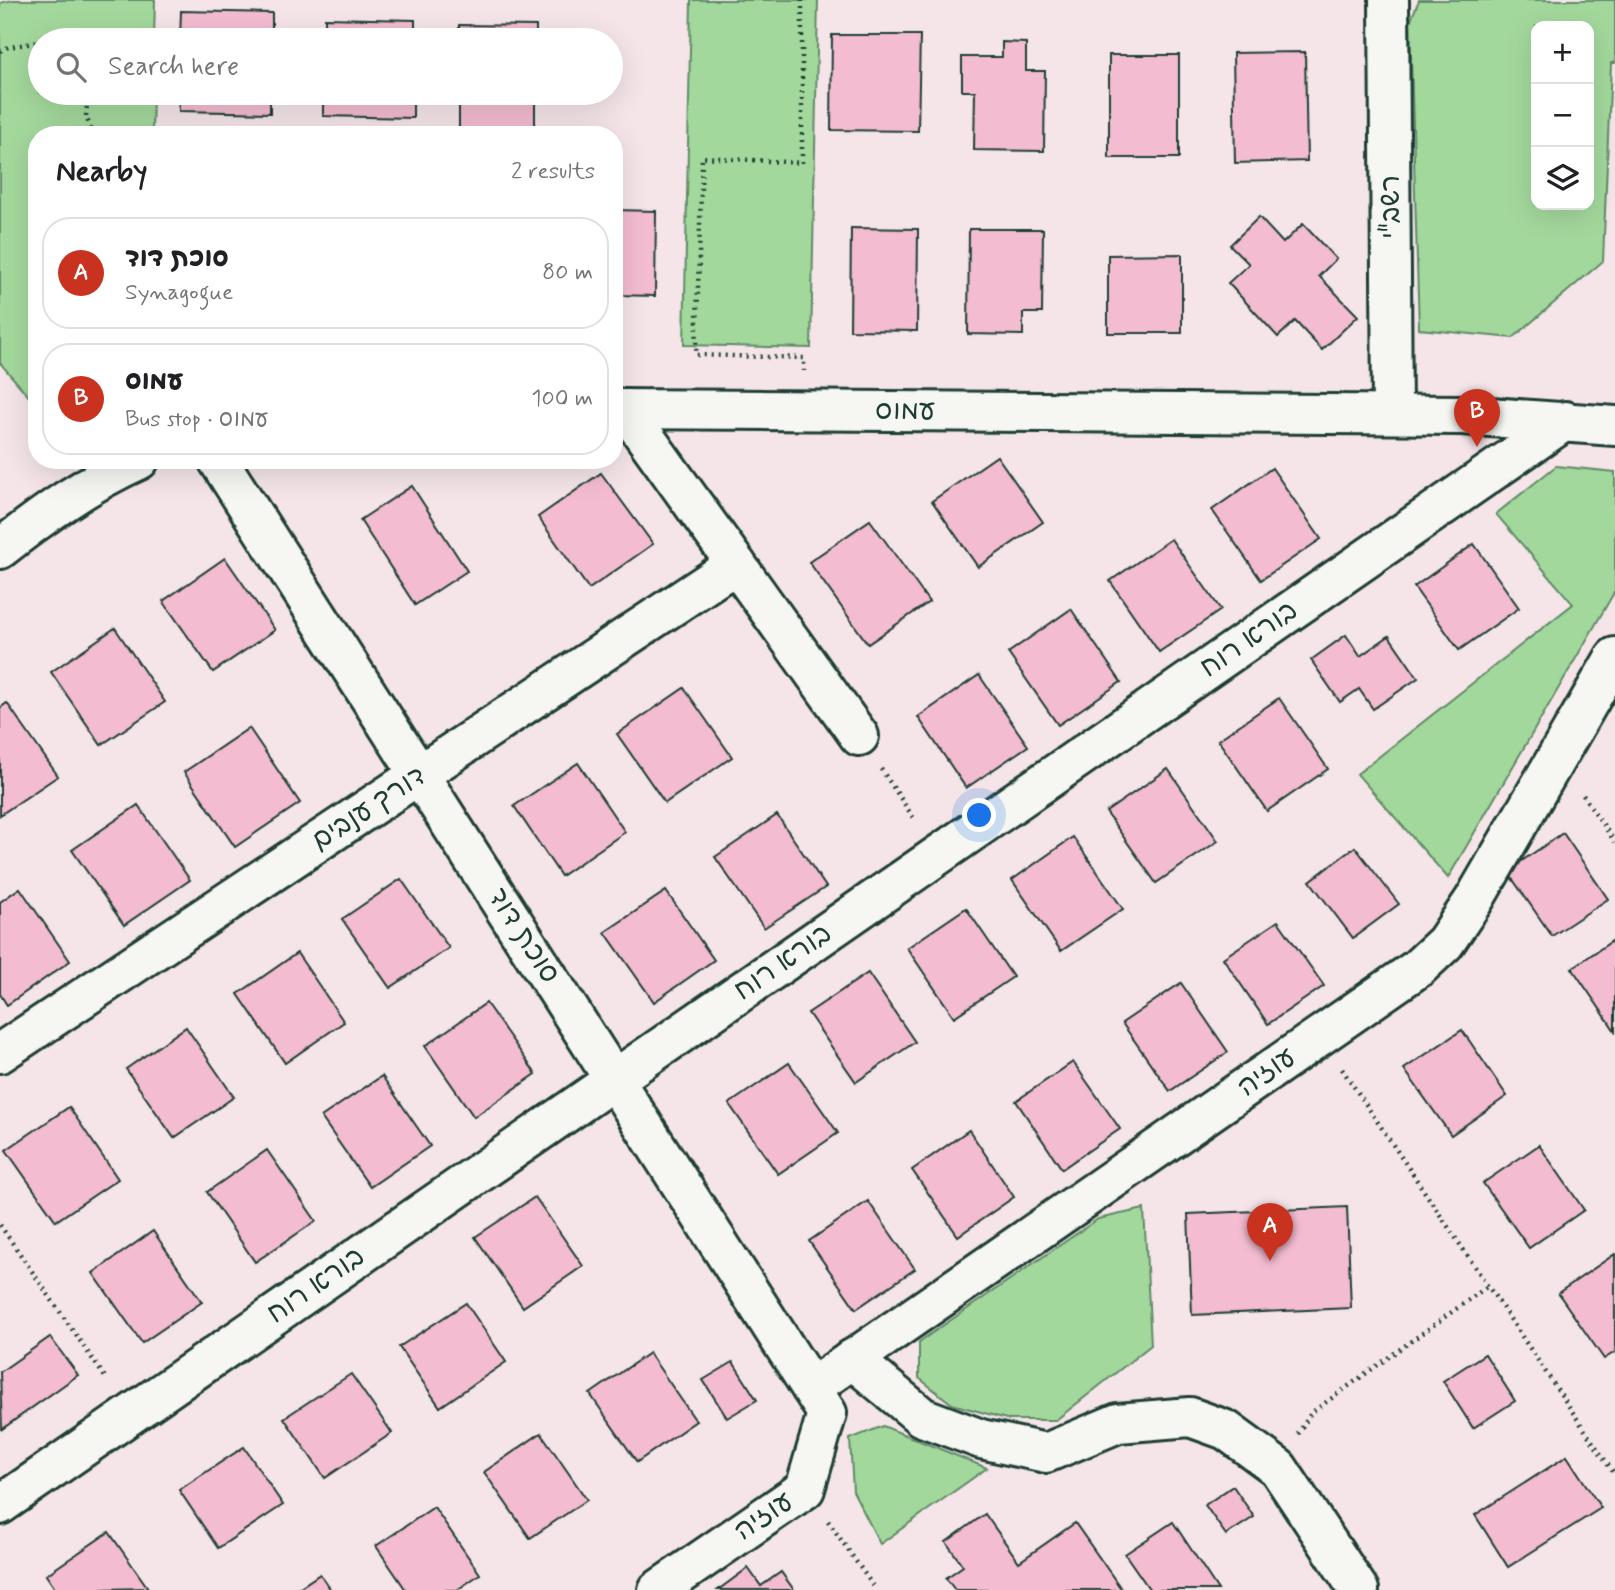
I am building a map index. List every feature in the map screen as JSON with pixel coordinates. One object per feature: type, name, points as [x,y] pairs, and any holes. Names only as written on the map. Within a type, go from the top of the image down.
[{"type":"street","name":"רשב\"י","points":[[1389,0],[1392,414]]},
{"type":"street","name":"עמוס","points":[[623,409],[1392,414],[1565,421],[1615,426]]},
{"type":"street","points":[[623,413],[736,564],[859,736]]},
{"type":"street","name":"בורא רוח","points":[[0,1505],[1565,421]]},
{"type":"street","points":[[0,549],[44,514],[119,469]]},
{"type":"street","name":"סוכת דוד","points":[[224,469],[819,1400]]},
{"type":"street","name":"דורך ענבים","points":[[0,1053],[736,564]]},
{"type":"street","name":"עוזיה","points":[[658,1590],[805,1489],[819,1400],[852,1359],[1418,968],[1445,943],[1474,900],[1615,657]]},
{"type":"street","points":[[852,1359],[922,1417],[981,1439],[1046,1453],[1118,1423],[1190,1417],[1226,1430],[1278,1468],[1359,1590]]},
{"type":"path","points":[[802,0],[802,163],[702,157],[696,355],[804,358],[804,410]]},
{"type":"path","points":[[0,51],[28,44]]},
{"type":"path","points":[[87,105],[86,116],[90,126]]},
{"type":"path","points":[[859,736],[939,855]]},
{"type":"path","points":[[1557,756],[1615,842]]},
{"type":"path","points":[[1321,1036],[1615,1475]]},
{"type":"path","points":[[0,1225],[131,1414]]},
{"type":"path","points":[[1278,1468],[1311,1413],[1488,1286]]},
{"type":"path","points":[[805,1489],[876,1590]]},
{"type":"green space","points":[[13,0],[155,0],[154,28],[28,28],[28,105],[153,105],[152,126],[28,126],[28,396],[0,363],[0,3]]},
{"type":"green space","points":[[691,0],[818,0],[811,348],[684,345]]},
{"type":"green space","points":[[1419,0],[1615,0],[1615,63],[1611,63],[1603,261],[1513,338],[1419,329],[1410,22]]},
{"type":"green space","points":[[1556,466],[1615,472],[1615,591],[1448,878],[1357,774],[1573,604],[1496,514]]},
{"type":"green space","points":[[1144,1209],[1151,1345],[1056,1420],[1010,1420],[952,1404],[919,1378],[919,1342],[1098,1219]]},
{"type":"green space","points":[[883,1426],[987,1468],[880,1544],[853,1491],[850,1439]]},
{"type":"building","points":[[181,11],[272,13],[272,28],[180,28]]},
{"type":"building","points":[[325,18],[415,20],[415,28],[325,28]]},
{"type":"building","points":[[459,25],[536,26],[536,28],[459,28]]},
{"type":"building","points":[[832,35],[920,35],[918,131],[831,130]]},
{"type":"building","points":[[1002,42],[1026,43],[1026,71],[1045,71],[1044,151],[974,150],[975,91],[962,91],[962,57],[1002,57]]},
{"type":"building","points":[[1305,52],[1307,161],[1235,163],[1233,53]]},
{"type":"building","points":[[1109,55],[1179,55],[1179,158],[1109,158]]},
{"type":"building","points":[[179,105],[270,105],[270,113],[179,111]]},
{"type":"building","points":[[323,105],[413,105],[413,118],[323,116]]},
{"type":"building","points":[[459,105],[535,105],[535,126],[459,126]]},
{"type":"building","points":[[623,210],[656,211],[655,296],[623,295]]},
{"type":"building","points":[[1259,217],[1283,243],[1303,224],[1336,259],[1319,276],[1358,316],[1322,350],[1295,321],[1278,337],[1228,283],[1249,264],[1230,245]]},
{"type":"building","points":[[851,228],[918,229],[917,331],[850,330]]},
{"type":"building","points":[[969,229],[1043,229],[1042,313],[1023,313],[1023,335],[968,334]]},
{"type":"building","points":[[1182,254],[1182,333],[1108,333],[1108,255]]},
{"type":"building","points":[[997,456],[1043,522],[978,567],[932,501]]},
{"type":"building","points":[[1272,468],[1321,539],[1261,580],[1212,510]]},
{"type":"building","points":[[601,473],[653,544],[589,589],[538,517]]},
{"type":"building","points":[[412,486],[467,571],[415,605],[360,520]]},
{"type":"building","points":[[870,520],[929,602],[868,644],[809,562]]},
{"type":"building","points":[[1171,539],[1221,610],[1159,652],[1110,581]]},
{"type":"building","points":[[1474,544],[1519,608],[1459,650],[1414,587]]},
{"type":"building","points":[[225,558],[275,630],[213,672],[163,601]]},
{"type":"building","points":[[1071,609],[1121,682],[1058,725],[1008,653]]},
{"type":"building","points":[[115,628],[165,702],[101,745],[51,672]]},
{"type":"building","points":[[1346,635],[1360,656],[1389,636],[1418,678],[1373,709],[1359,689],[1340,702],[1311,660]]},
{"type":"building","points":[[979,675],[1028,746],[966,788],[918,717]]},
{"type":"building","points":[[684,688],[732,757],[665,803],[617,734]]},
{"type":"building","points":[[1279,698],[1328,769],[1267,811],[1218,740]]},
{"type":"building","points":[[7,703],[58,776],[0,815],[0,708]]},
{"type":"building","points":[[249,728],[300,803],[235,847],[184,772]]},
{"type":"building","points":[[578,763],[625,832],[561,876],[514,806]]},
{"type":"building","points":[[1168,769],[1218,841],[1156,883],[1106,812]]},
{"type":"building","points":[[138,805],[190,880],[124,925],[72,850]]},
{"type":"building","points":[[777,815],[826,887],[764,928],[715,857]]},
{"type":"building","points":[[1563,833],[1608,899],[1552,936],[1507,871]]},
{"type":"building","points":[[1073,837],[1123,909],[1061,951],[1012,880]]},
{"type":"building","points":[[1355,847],[1399,904],[1353,938],[1310,881]]},
{"type":"building","points":[[401,879],[449,948],[390,988],[342,919]]},
{"type":"building","points":[[20,888],[70,961],[7,1005],[0,994],[0,902]]},
{"type":"building","points":[[666,891],[714,960],[654,1002],[605,932]]},
{"type":"building","points":[[966,908],[1013,977],[954,1017],[907,948]]},
{"type":"building","points":[[1278,921],[1324,986],[1268,1024],[1223,958]]},
{"type":"building","points":[[1615,939],[1615,1031],[1572,968]]},
{"type":"building","points":[[297,953],[344,1022],[285,1063],[238,994]]},
{"type":"building","points":[[868,973],[915,1042],[856,1082],[808,1013]]},
{"type":"building","points":[[1181,983],[1228,1052],[1170,1091],[1122,1023]]},
{"type":"building","points":[[486,1003],[536,1074],[474,1117],[425,1046]]},
{"type":"building","points":[[186,1027],[234,1097],[174,1138],[126,1069]]},
{"type":"building","points":[[1462,1030],[1507,1096],[1451,1135],[1404,1069]]},
{"type":"building","points":[[1073,1062],[1120,1129],[1062,1169],[1016,1101]]},
{"type":"building","points":[[789,1063],[838,1133],[778,1174],[729,1104]]},
{"type":"building","points":[[382,1076],[430,1146],[370,1187],[321,1117]]},
{"type":"building","points":[[69,1107],[118,1179],[56,1221],[6,1150]]},
{"type":"building","points":[[969,1130],[1014,1197],[958,1236],[912,1170]]},
{"type":"building","points":[[1539,1145],[1584,1210],[1529,1248],[1483,1183]]},
{"type":"building","points":[[267,1150],[316,1221],[255,1262],[207,1192]]},
{"type":"building","points":[[535,1197],[583,1266],[523,1307],[475,1237]]},
{"type":"building","points":[[868,1201],[915,1269],[856,1309],[809,1241]]},
{"type":"building","points":[[1347,1207],[1351,1308],[1192,1315],[1188,1214]]},
{"type":"building","points":[[153,1231],[202,1302],[142,1343],[93,1273]]},
{"type":"building","points":[[1615,1254],[1615,1352],[1604,1359],[1558,1293]]},
{"type":"building","points":[[466,1303],[506,1362],[440,1407],[399,1347]]},
{"type":"building","points":[[50,1337],[78,1375],[2,1429],[0,1372]]},
{"type":"building","points":[[649,1353],[696,1421],[637,1462],[590,1394]]},
{"type":"building","points":[[1485,1354],[1515,1401],[1473,1428],[1443,1381]]},
{"type":"building","points":[[733,1362],[757,1400],[727,1418],[703,1380]]},
{"type":"building","points":[[351,1374],[392,1433],[325,1478],[284,1418]]},
{"type":"building","points":[[541,1433],[587,1500],[530,1538],[484,1472]]},
{"type":"building","points":[[244,1447],[283,1505],[218,1548],[179,1490]]},
{"type":"building","points":[[1567,1456],[1601,1508],[1508,1567],[1475,1515]]},
{"type":"building","points":[[1233,1486],[1254,1517],[1226,1535],[1205,1505]]},
{"type":"building","points":[[434,1507],[480,1574],[457,1590],[406,1590],[376,1546]]},
{"type":"building","points":[[985,1514],[1019,1562],[1075,1523],[1122,1590],[955,1590],[946,1578],[963,1566],[946,1542]]},
{"type":"building","points":[[1173,1522],[1218,1590],[1150,1590],[1125,1554]]},
{"type":"building","points":[[109,1532],[148,1588],[56,1590],[46,1575]]},
{"type":"building","points":[[748,1568],[761,1586],[781,1572],[794,1590],[718,1590]]},
{"type":"building","points":[[320,1574],[331,1590],[296,1590]]},
{"type":"place","name":"עמוס","points":[[1477,447]]},
{"type":"place","name":"סוכת דוד","points":[[1270,1261]]}]
